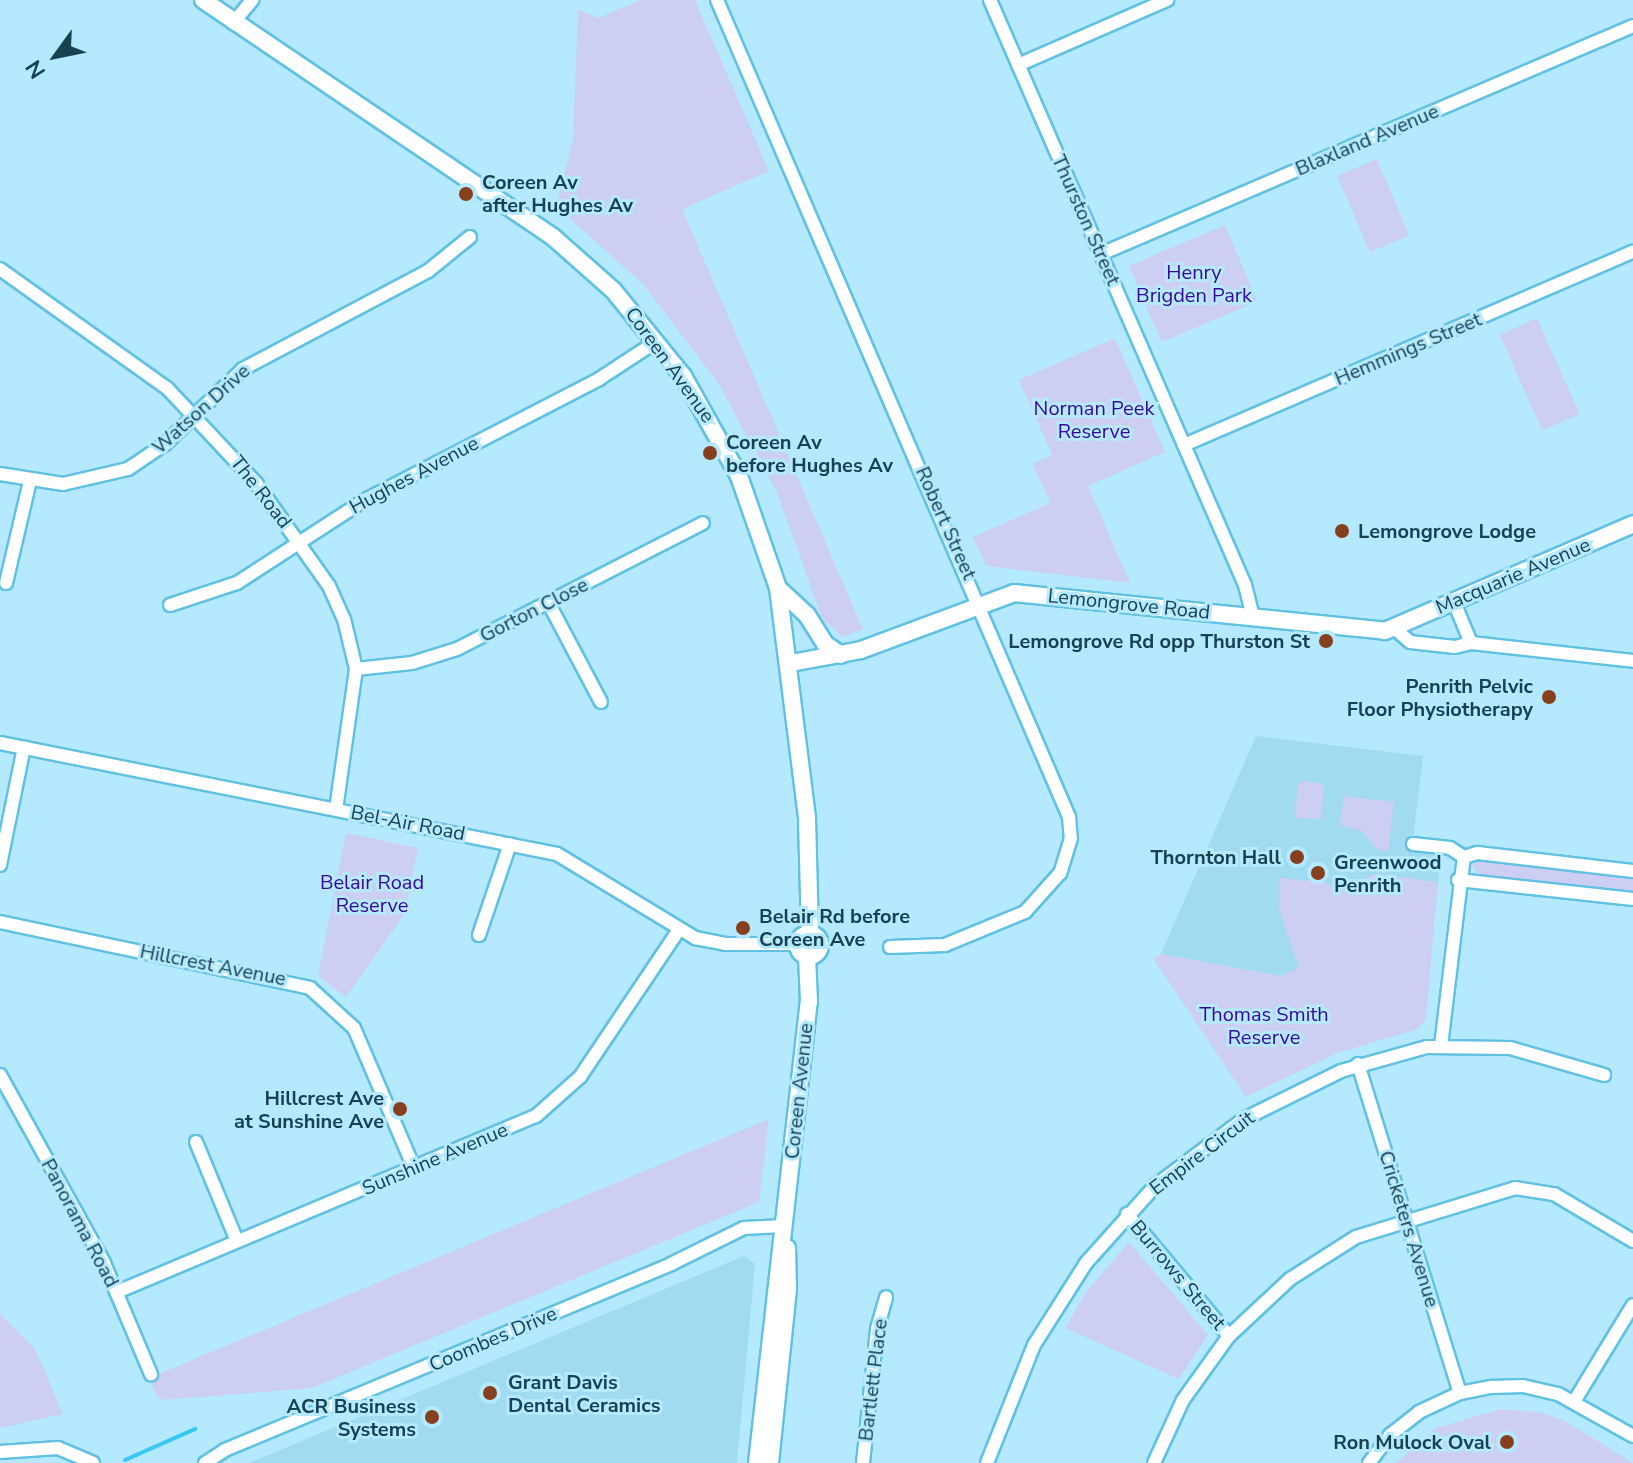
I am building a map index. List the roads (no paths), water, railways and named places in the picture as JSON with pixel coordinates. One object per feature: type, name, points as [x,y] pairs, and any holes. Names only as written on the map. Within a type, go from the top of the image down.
[{"type":"street","name":"Coreen Avenue","points":[[203,0],[553,237],[613,290],[657,341],[707,413],[734,464],[778,588],[791,663],[807,819],[805,945],[809,1002],[757,1463]]},
{"type":"street","points":[[233,23],[252,0]]},
{"type":"street","name":"Robert Street","points":[[717,0],[981,602],[1065,803],[1069,851],[1054,883],[1015,918],[945,945],[890,947]]},
{"type":"street","name":"Thurston Street","points":[[990,0],[1245,585],[1253,618]]},
{"type":"street","points":[[1018,65],[1167,0]]},
{"type":"street","name":"Blaxland Avenue","points":[[1101,254],[1633,26]]},
{"type":"street","name":"Watson Drive","points":[[0,474],[30,481],[82,483],[120,472],[156,452],[262,356],[428,271],[470,237]]},
{"type":"street","name":"Hemmings Street","points":[[1184,445],[1633,252]]},
{"type":"street","name":"The Road","points":[[0,269],[133,361],[194,415],[256,483],[300,542],[341,611],[356,669],[336,809]]},
{"type":"street","name":"Hughes Avenue","points":[[170,605],[237,583],[382,490],[599,379],[657,341]]},
{"type":"street","points":[[6,583],[30,481]]},
{"type":"street","name":"Gorton Close","points":[[356,669],[443,655],[703,523]]},
{"type":"street","name":"Macquarie Avenue","points":[[1394,628],[1633,524]]},
{"type":"street","points":[[778,588],[807,615],[825,644],[841,655]]},
{"type":"street","name":"Lemongrove Road","points":[[791,663],[841,655],[981,602],[1025,593],[1379,631],[1394,628],[1410,642],[1455,647],[1471,643],[1633,661]]},
{"type":"street","points":[[548,602],[601,702]]},
{"type":"street","points":[[1454,602],[1471,643]]},
{"type":"street","name":"Bel-Air Road","points":[[0,743],[563,857],[678,931],[725,944],[805,945]]},
{"type":"street","points":[[0,865],[24,747]]},
{"type":"street","points":[[479,935],[510,844]]},
{"type":"street","points":[[1413,844],[1450,848],[1464,857],[1477,853],[1633,871]]},
{"type":"street","points":[[1441,1046],[1458,880],[1464,857]]},
{"type":"street","points":[[1458,880],[1633,899]]},
{"type":"street","name":"Hillcrest Avenue","points":[[0,922],[310,988],[354,1028],[414,1168]]},
{"type":"street","name":"Sunshine Avenue","points":[[117,1292],[522,1123],[562,1097],[678,931]]},
{"type":"street","name":"Empire Circuit","points":[[987,1463],[1034,1345],[1076,1277],[1127,1214],[1172,1171],[1238,1123],[1358,1064],[1441,1046],[1541,1053],[1604,1075]]},
{"type":"street","name":"Cricketers Avenue","points":[[1358,1064],[1460,1393]]},
{"type":"street","name":"Panorama Road","points":[[0,1075],[117,1292],[151,1374]]},
{"type":"street","points":[[196,1142],[237,1241]]},
{"type":"street","points":[[1154,1463],[1183,1400],[1229,1336],[1301,1271],[1356,1237],[1498,1190],[1530,1188],[1564,1199],[1633,1241]]},
{"type":"street","name":"Burrows Street","points":[[1127,1214],[1229,1336]]},
{"type":"street","name":"Coreen Avenue","points":[[770,1463],[788,1289],[783,1226]]},
{"type":"street","name":"Coombes Drive","points":[[205,1463],[225,1450],[671,1264],[744,1228],[783,1226]]},
{"type":"street","name":"Bartlett Place","points":[[863,1463],[877,1329],[886,1297]]},
{"type":"street","points":[[1575,1400],[1633,1305]]},
{"type":"street","points":[[1369,1463],[1401,1425],[1460,1393],[1523,1386],[1575,1400],[1633,1436]]},
{"type":"street","points":[[0,1452],[58,1448],[93,1463]]},
{"type":"waterway","points":[[125,1460],[195,1429]]},
{"type":"place","name":"Coreen Av after Hughes Av","points":[[466,194]]},
{"type":"place","name":"Coreen Av before Hughes Av","points":[[710,453]]},
{"type":"place","name":"Lemongrove Lodge","points":[[1342,531]]},
{"type":"place","name":"Lemongrove Rd opp Thurston St","points":[[1326,641]]},
{"type":"place","name":"Penrith Pelvic Floor Physiotherapy","points":[[1549,697]]},
{"type":"place","name":"Thornton Hall","points":[[1297,857]]},
{"type":"place","name":"Greenwood Penrith","points":[[1318,873]]},
{"type":"place","name":"Belair Rd before Coreen Ave","points":[[743,928]]},
{"type":"place","name":"Hillcrest Ave at Sunshine Ave","points":[[400,1109]]},
{"type":"place","name":"Grant Davis Dental Ceramics","points":[[490,1393]]},
{"type":"place","name":"ACR Business Systems","points":[[432,1417]]},
{"type":"place","name":"Ron Mulock Oval","points":[[1507,1442]]},
{"type":"park label","name":"Henry Brigden Park","points":[[1194,284]]},
{"type":"park label","name":"Norman Peek Reserve","points":[[1094,420]]},
{"type":"park label","name":"Belair Road Reserve","points":[[372,894]]},
{"type":"park label","name":"Thomas Smith Reserve","points":[[1264,1026]]}]
